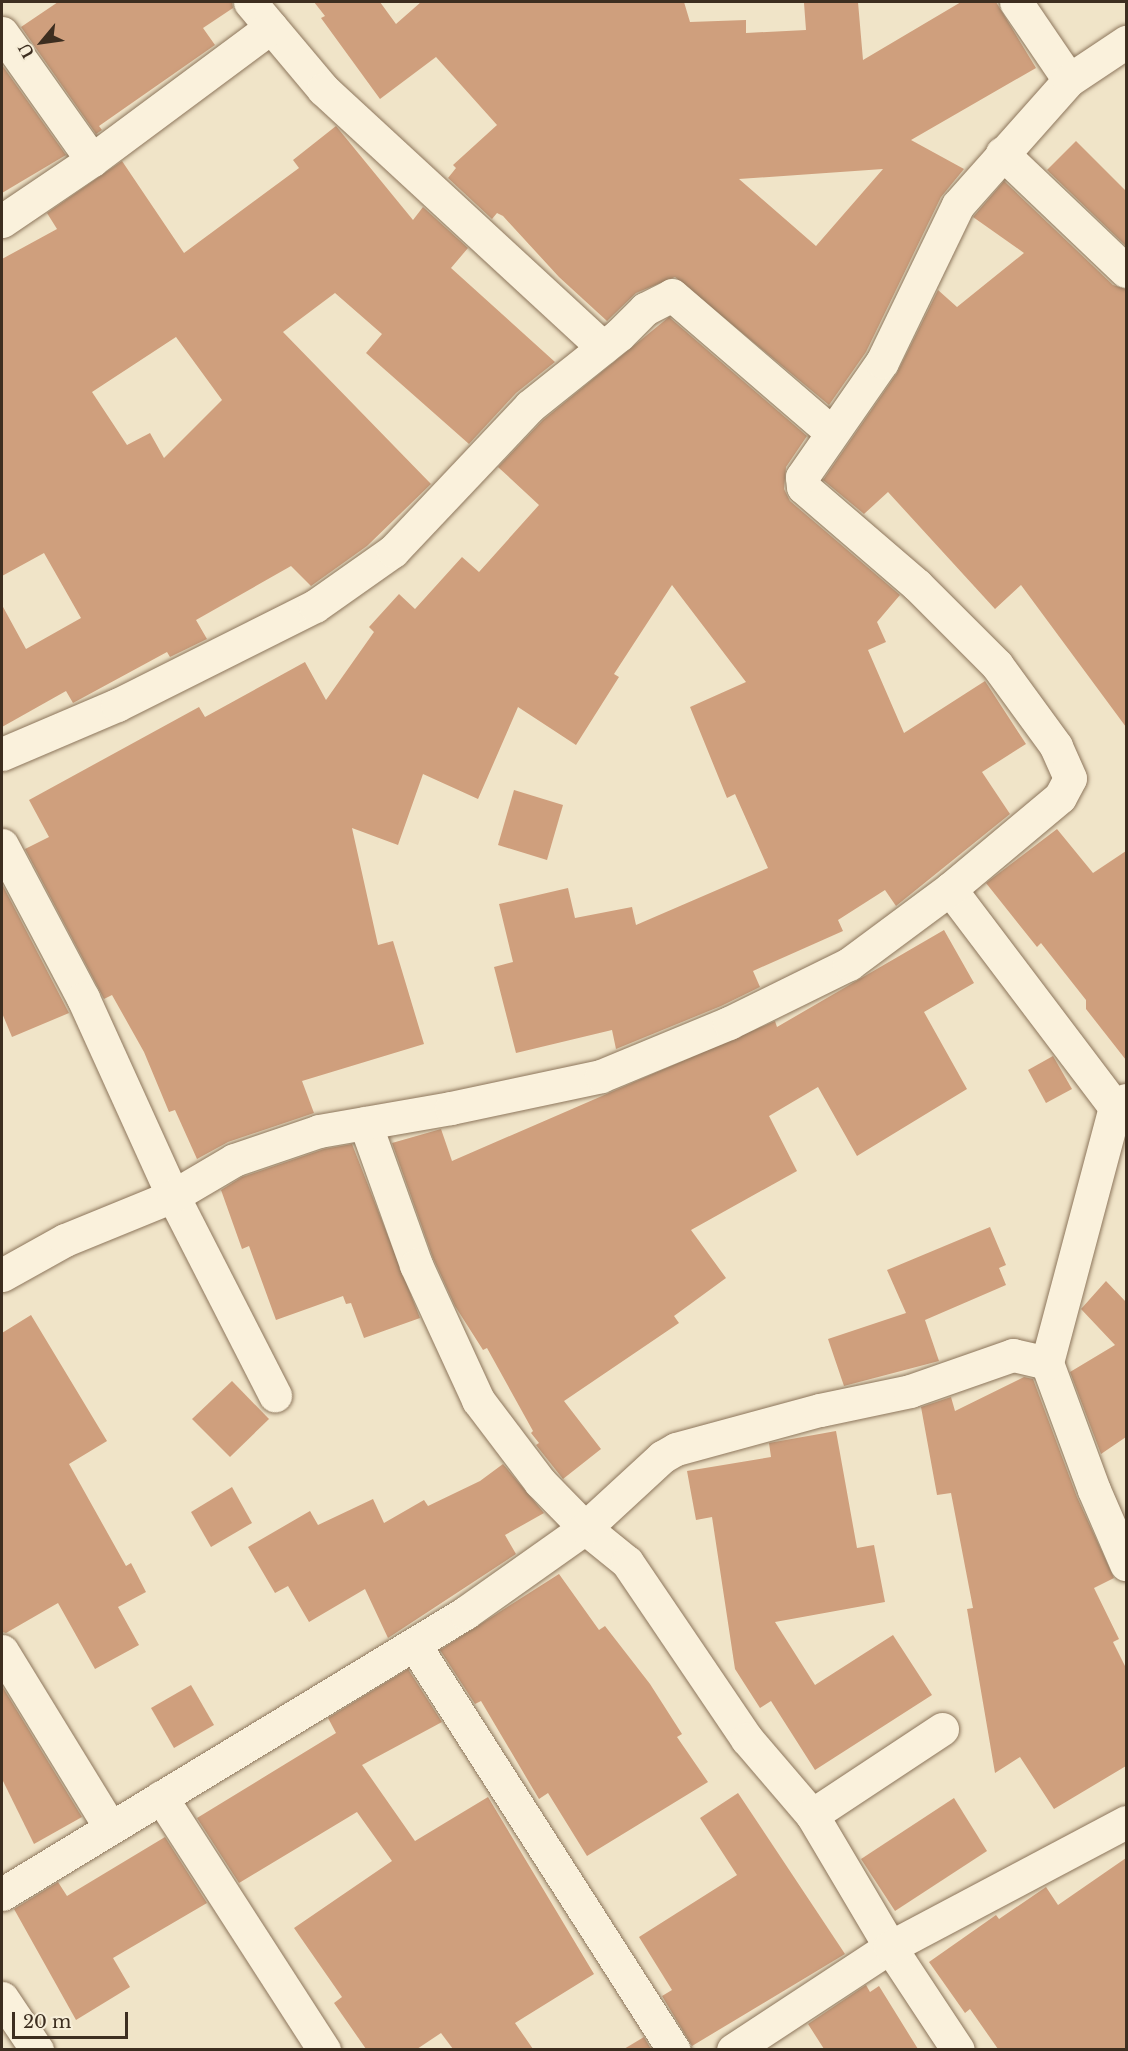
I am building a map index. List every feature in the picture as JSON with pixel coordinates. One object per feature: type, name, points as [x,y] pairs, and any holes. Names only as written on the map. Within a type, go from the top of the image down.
[{"type":"street","points":[[250,2],[323,89],[603,347]]},
{"type":"street","points":[[1016,2],[1069,81]]},
{"type":"street","points":[[7,209],[92,160],[271,27]]},
{"type":"street","points":[[2,33],[92,160]]},
{"type":"street","points":[[2,1275],[65,1240],[173,1196],[234,1160],[319,1131],[601,1076],[729,1023],[849,964],[950,889],[1060,797],[1070,778],[1056,746],[997,665],[917,585],[803,487],[802,477],[830,431],[882,362],[958,206],[1002,153],[1069,81],[1126,42]]},
{"type":"street","points":[[1002,153],[1126,271]]},
{"type":"street","points":[[2,754],[117,705],[315,606],[393,551],[530,406],[603,347],[645,309],[672,295],[830,431]]},
{"type":"street","points":[[2,845],[83,998],[173,1196],[275,1395]]},
{"type":"street","points":[[950,889],[1121,1103],[1047,1363],[1094,1490],[1126,1564]]},
{"type":"street","points":[[365,1123],[416,1265],[478,1400],[540,1482],[585,1528],[627,1562],[747,1739],[812,1815],[890,1947],[958,2049]]},
{"type":"street","points":[[2,1894],[414,1644],[585,1528],[662,1457],[676,1449],[820,1410],[910,1391],[1014,1355],[1047,1363]]},
{"type":"street","points":[[414,1644],[674,2049]]},
{"type":"street","points":[[2,1652],[110,1827]]},
{"type":"street","points":[[812,1815],[942,1729]]},
{"type":"street","points":[[160,1797],[324,2049]]},
{"type":"street","points":[[733,2049],[890,1947],[1126,1822]]},
{"type":"street","points":[[2,1998],[37,2049]]},
{"type":"building","points":[[58,2],[232,2],[233,8],[203,28],[215,45],[99,126],[102,130],[96,134],[21,27]]},
{"type":"building","points":[[314,2],[380,2],[396,24],[421,2],[684,2],[690,22],[746,20],[746,33],[806,30],[804,3],[858,2],[863,60],[961,2],[996,2],[1036,68],[911,140],[964,169],[941,197],[866,352],[829,405],[675,277],[636,293],[607,321],[559,277],[503,216],[497,213],[492,219],[448,178],[456,168],[453,165],[497,125],[436,57],[380,99],[321,18],[325,16]],"holes":[[[883,169],[816,246],[739,179]]]},
{"type":"building","points":[[2,65],[66,155],[2,193]]},
{"type":"building","points":[[336,126],[413,220],[423,207],[468,248],[451,268],[555,362],[516,393],[469,444],[366,353],[382,334],[335,293],[283,332],[431,484],[367,546],[311,586],[291,566],[196,620],[207,639],[170,657],[167,652],[73,703],[66,691],[2,727],[2,605],[26,649],[81,618],[44,553],[2,576],[2,259],[57,229],[47,213],[122,161],[184,253],[299,168],[293,160]],"holes":[[[176,337],[222,400],[164,458],[150,433],[127,445],[92,392]]]},
{"type":"building","points":[[1076,141],[1126,191],[1126,246],[1047,170]]},
{"type":"building","points":[[1004,181],[1113,285],[1126,289],[1126,727],[1021,585],[995,609],[888,492],[864,514],[823,480],[897,373],[938,290],[957,307],[1024,253],[973,217]]},
{"type":"building","points":[[669,317],[807,436],[786,467],[784,489],[790,501],[900,595],[877,622],[886,642],[868,650],[904,733],[985,681],[1026,744],[982,772],[1010,814],[896,906],[885,890],[838,920],[843,931],[753,971],[760,987],[721,1006],[616,1049],[612,1030],[516,1053],[494,967],[513,962],[499,904],[568,888],[575,918],[632,907],[636,925],[768,868],[735,794],[727,798],[690,707],[746,682],[672,585],[614,674],[619,677],[576,745],[518,707],[478,799],[423,774],[398,845],[352,828],[378,945],[393,941],[424,1044],[302,1081],[314,1113],[228,1142],[197,1159],[175,1110],[169,1112],[144,1052],[112,995],[104,999],[25,849],[49,837],[29,800],[199,707],[205,717],[305,662],[326,700],[374,632],[369,627],[399,594],[415,609],[462,557],[479,572],[539,505],[498,467],[543,420]]},
{"type":"building","points":[[514,790],[563,805],[547,860],[498,845]]},
{"type":"building","points":[[1057,829],[1093,873],[1126,851],[1126,1060],[1086,1009],[1086,1000],[1041,943],[1037,947],[986,883]]},
{"type":"building","points":[[2,884],[69,1013],[12,1037],[2,1013]]},
{"type":"building","points":[[944,930],[974,983],[924,1012],[967,1089],[857,1156],[818,1087],[769,1116],[797,1171],[691,1230],[726,1278],[674,1316],[679,1323],[564,1401],[601,1449],[563,1479],[536,1445],[539,1443],[531,1433],[533,1431],[487,1348],[483,1350],[455,1306],[433,1258],[392,1143],[441,1129],[452,1161],[775,1021],[777,1027]]},
{"type":"building","points":[[1053,1056],[1072,1089],[1046,1103],[1028,1070]]},
{"type":"building","points":[[352,1144],[420,1318],[364,1338],[351,1303],[346,1304],[343,1296],[276,1320],[249,1246],[242,1249],[221,1190],[242,1177],[324,1149]]},
{"type":"building","points":[[990,1227],[1006,1265],[999,1268],[1006,1285],[925,1320],[939,1361],[844,1386],[828,1339],[906,1313],[887,1270]]},
{"type":"building","points":[[1106,1281],[1126,1302],[1126,1437],[1101,1454],[1070,1372],[1115,1345],[1081,1309]]},
{"type":"building","points":[[31,1315],[107,1441],[69,1464],[126,1566],[131,1563],[146,1592],[118,1607],[139,1645],[95,1669],[58,1603],[6,1633],[2,1632],[2,1333]]},
{"type":"building","points":[[1024,1377],[1033,1379],[1077,1497],[1114,1578],[1094,1588],[1119,1639],[1113,1642],[1126,1668],[1126,1766],[1054,1809],[1020,1757],[995,1773],[967,1609],[973,1608],[951,1493],[937,1495],[921,1407],[951,1397],[955,1411]]},
{"type":"building","points":[[232,1381],[269,1419],[230,1457],[192,1419]]},
{"type":"building","points":[[836,1431],[857,1548],[874,1545],[885,1602],[775,1622],[815,1685],[893,1635],[932,1695],[815,1770],[771,1701],[760,1708],[735,1669],[712,1517],[696,1520],[687,1471],[771,1457],[769,1443]]},
{"type":"building","points":[[503,1464],[544,1513],[505,1535],[516,1554],[388,1638],[365,1589],[309,1622],[288,1586],[275,1593],[248,1547],[310,1511],[318,1525],[373,1499],[384,1523],[424,1500],[428,1506],[480,1481]]},
{"type":"building","points":[[232,1487],[252,1523],[211,1547],[191,1512]]},
{"type":"building","points":[[559,1574],[599,1630],[605,1626],[650,1684],[682,1734],[677,1737],[708,1782],[587,1856],[548,1793],[539,1799],[481,1701],[475,1704],[440,1650]]},
{"type":"building","points":[[408,1669],[442,1722],[362,1765],[415,1841],[488,1797],[594,1974],[515,2023],[533,2049],[453,2049],[441,2033],[417,2049],[366,2049],[334,2003],[342,1997],[294,1928],[392,1861],[357,1812],[239,1883],[197,1818],[336,1733],[328,1718]]},
{"type":"building","points":[[191,1685],[214,1725],[174,1748],[151,1708]]},
{"type":"building","points":[[2,1686],[82,1817],[34,1844],[2,1779]]},
{"type":"building","points":[[738,1793],[845,1954],[692,2046],[662,1996],[672,1990],[639,1937],[737,1875],[700,1818]]},
{"type":"building","points":[[954,1798],[987,1851],[895,1911],[861,1859]]},
{"type":"building","points":[[165,1837],[207,1903],[113,1958],[130,1987],[76,2020],[14,1909],[58,1882],[67,1896]]},
{"type":"building","points":[[1126,1858],[1126,2049],[998,2049],[970,2009],[965,2013],[929,1962],[996,1915],[999,1919],[1046,1887],[1058,1905]]},
{"type":"building","points":[[866,1985],[870,1992],[879,1986],[918,2049],[824,2049],[808,2024]]},
{"type":"building","points":[[644,2037],[651,2049],[624,2049]]}]
